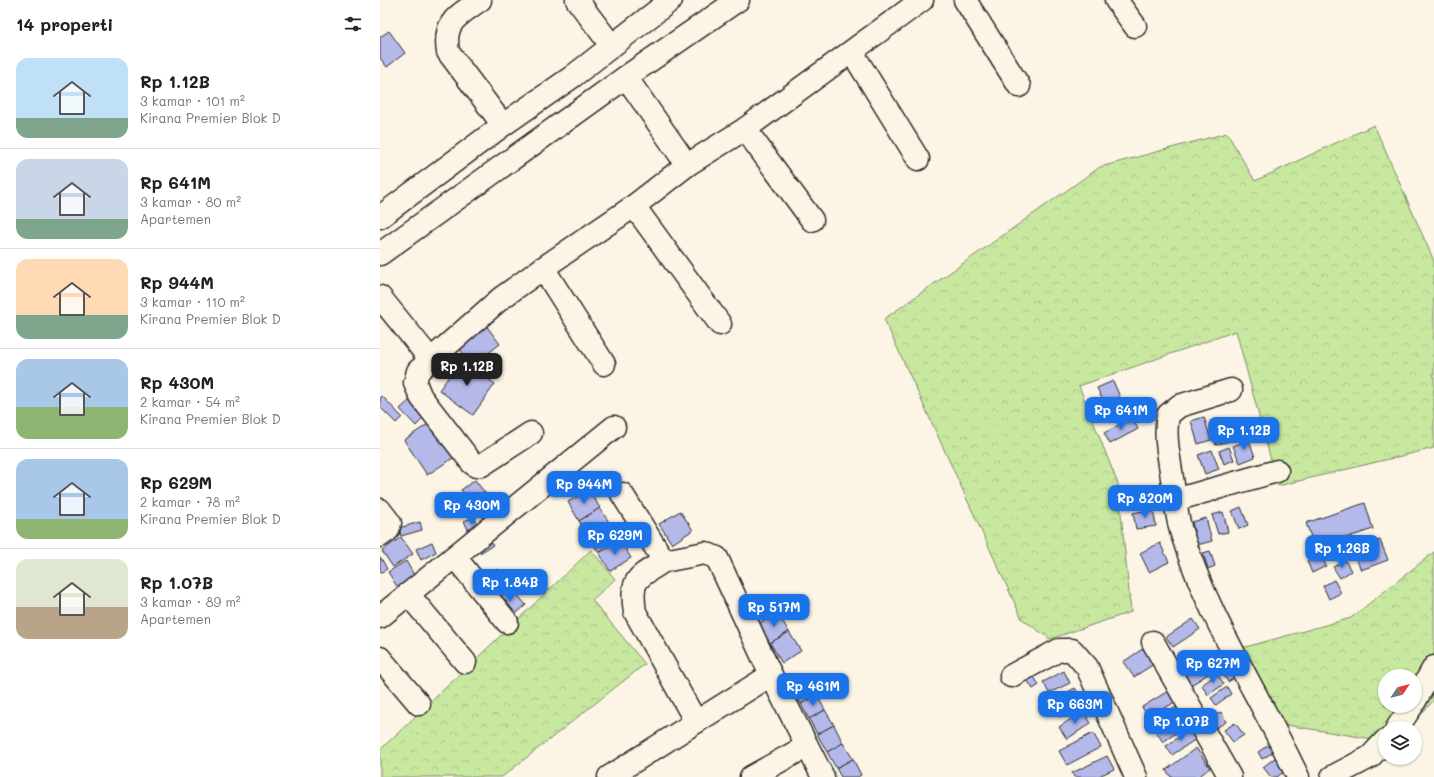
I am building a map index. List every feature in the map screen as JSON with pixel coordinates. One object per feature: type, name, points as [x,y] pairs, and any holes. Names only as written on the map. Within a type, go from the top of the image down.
[{"type":"street","points":[[480,0],[454,19],[448,26],[446,42],[448,52],[503,125]]},
{"type":"street","points":[[577,0],[611,45]]},
{"type":"street","points":[[380,217],[503,125],[572,77],[611,45],[671,0]]},
{"type":"street","points":[[380,254],[626,76],[738,0]]},
{"type":"street","points":[[530,433],[482,465],[476,466],[472,463],[421,397],[415,383],[418,371],[500,299],[634,206],[687,165],[745,128],[922,0]]},
{"type":"street","points":[[964,0],[1019,86]]},
{"type":"street","points":[[1116,0],[1135,26]]},
{"type":"street","points":[[852,52],[918,159]]},
{"type":"street","points":[[626,76],[687,165]]},
{"type":"street","points":[[745,128],[812,220]]},
{"type":"street","points":[[634,206],[720,324]]},
{"type":"street","points":[[543,268],[604,364]]},
{"type":"street","points":[[380,297],[431,360]]},
{"type":"street","points":[[1231,390],[1179,406],[1168,415],[1165,431],[1175,500],[1182,533],[1202,586],[1241,668],[1278,735],[1298,777]]},
{"type":"street","points":[[380,617],[614,427]]},
{"type":"street","points":[[1175,500],[1277,471]]},
{"type":"street","points":[[622,494],[664,561]]},
{"type":"street","points":[[380,510],[390,523],[388,530],[380,536]]},
{"type":"street","points":[[696,722],[634,612],[632,592],[638,577],[664,561],[705,553],[717,558],[771,675],[823,777]]},
{"type":"street","points":[[455,557],[507,622]]},
{"type":"street","points":[[408,594],[465,662]]},
{"type":"street","points":[[1153,642],[1230,777]]},
{"type":"street","points":[[1011,676],[1059,650],[1072,650],[1087,667],[1136,777]]},
{"type":"street","points":[[380,658],[419,704]]},
{"type":"street","points":[[1422,688],[1434,667]]},
{"type":"street","points":[[609,777],[771,675]]},
{"type":"street","points":[[751,777],[807,746]]},
{"type":"street","points":[[1332,777],[1370,757],[1378,748]]},
{"type":"green space","points":[[1374,125],[1434,261],[1434,448],[1278,486],[1236,331],[1079,386],[1118,484],[1131,612],[1050,639],[1022,619],[884,319],[1100,167],[1227,133],[1255,181]]},
{"type":"green space","points":[[591,550],[615,579],[592,600],[645,664],[502,777],[380,777],[380,750]]},
{"type":"green space","points":[[1434,552],[1434,700],[1415,721],[1378,721],[1378,740],[1267,722],[1242,648],[1351,618]]},
{"type":"building","points":[[389,31],[405,53],[387,67],[380,58],[380,37]]},
{"type":"building","points":[[485,324],[500,344],[472,366],[457,345]]},
{"type":"building","points":[[461,360],[495,384],[473,415],[439,390]]},
{"type":"building","points":[[1113,381],[1120,397],[1104,403],[1097,388]]},
{"type":"building","points":[[382,396],[402,417],[396,423],[380,407],[380,399]]},
{"type":"building","points":[[411,399],[426,415],[416,426],[400,409]]},
{"type":"building","points":[[1204,417],[1211,440],[1198,444],[1191,421]]},
{"type":"building","points":[[1132,418],[1138,429],[1110,444],[1104,433]]},
{"type":"building","points":[[436,419],[459,454],[427,475],[404,440]]},
{"type":"building","points":[[1229,426],[1233,440],[1216,445],[1212,431]]},
{"type":"building","points":[[1249,440],[1255,457],[1240,463],[1233,446]]},
{"type":"building","points":[[1229,447],[1234,460],[1224,464],[1219,451]]},
{"type":"building","points":[[1212,450],[1219,469],[1205,474],[1198,455]]},
{"type":"building","points":[[475,480],[499,511],[485,521],[461,490]]},
{"type":"building","points":[[589,490],[600,508],[579,521],[568,502]]},
{"type":"building","points":[[1365,503],[1373,529],[1315,548],[1306,523]]},
{"type":"building","points":[[1241,507],[1248,525],[1239,529],[1232,511]]},
{"type":"building","points":[[600,508],[610,524],[589,537],[579,521]]},
{"type":"building","points":[[1153,509],[1156,526],[1136,529],[1133,513]]},
{"type":"building","points":[[680,511],[693,530],[672,544],[659,524]]},
{"type":"building","points":[[1223,512],[1228,532],[1218,534],[1212,515]]},
{"type":"building","points":[[474,517],[480,530],[470,534],[464,521]]},
{"type":"building","points":[[1206,518],[1212,541],[1197,545],[1192,522]]},
{"type":"building","points":[[420,522],[422,530],[401,536],[399,528]]},
{"type":"building","points":[[610,524],[620,540],[599,553],[589,537]]},
{"type":"building","points":[[487,536],[493,545],[480,553],[474,544]]},
{"type":"building","points":[[401,537],[413,554],[393,567],[382,551]]},
{"type":"building","points":[[620,540],[631,558],[610,571],[599,553]]},
{"type":"building","points":[[1380,540],[1388,560],[1361,570],[1353,551]]},
{"type":"building","points":[[432,542],[436,552],[421,560],[416,549]]},
{"type":"building","points":[[1160,543],[1169,562],[1149,572],[1140,553]]},
{"type":"building","points":[[1210,551],[1215,566],[1208,569],[1203,553]]},
{"type":"building","points":[[1321,555],[1326,566],[1312,573],[1307,561]]},
{"type":"building","points":[[380,558],[387,569],[380,573]]},
{"type":"building","points":[[1345,560],[1351,571],[1340,578],[1333,567]]},
{"type":"building","points":[[406,561],[418,582],[401,593],[388,572]]},
{"type":"building","points":[[497,569],[511,587],[494,601],[478,581]]},
{"type":"building","points":[[1334,580],[1341,593],[1329,599],[1323,586]]},
{"type":"building","points":[[511,587],[526,605],[509,620],[494,601]]},
{"type":"building","points":[[777,612],[789,632],[770,643],[758,624]]},
{"type":"building","points":[[1193,619],[1200,629],[1173,647],[1166,637]]},
{"type":"building","points":[[789,632],[801,651],[782,663],[770,643]]},
{"type":"building","points":[[1147,646],[1157,662],[1134,677],[1123,662]]},
{"type":"building","points":[[1204,656],[1213,671],[1191,685],[1181,670]]},
{"type":"building","points":[[1227,665],[1236,677],[1228,682],[1220,670]]},
{"type":"building","points":[[1064,671],[1070,683],[1049,693],[1043,682]]},
{"type":"building","points":[[1217,674],[1224,684],[1208,695],[1202,685]]},
{"type":"building","points":[[806,675],[817,695],[801,704],[790,684]]},
{"type":"building","points":[[1034,677],[1039,685],[1033,689],[1027,680]]},
{"type":"building","points":[[1227,687],[1231,694],[1216,705],[1211,698]]},
{"type":"building","points":[[1075,688],[1084,704],[1060,717],[1052,701]]},
{"type":"building","points":[[1173,688],[1180,699],[1148,718],[1142,707]]},
{"type":"building","points":[[817,695],[825,710],[809,719],[801,704]]},
{"type":"building","points":[[1177,706],[1189,724],[1163,742],[1151,724]]},
{"type":"building","points":[[825,710],[834,725],[817,734],[809,719]]},
{"type":"building","points":[[1083,711],[1091,723],[1067,739],[1059,727]]},
{"type":"building","points":[[1221,712],[1226,722],[1214,729],[1208,720]]},
{"type":"building","points":[[1235,723],[1244,735],[1233,742],[1224,730]]},
{"type":"building","points":[[834,725],[843,743],[827,752],[817,734]]},
{"type":"building","points":[[1190,730],[1196,739],[1172,755],[1166,746]]},
{"type":"building","points":[[1093,733],[1101,747],[1067,765],[1059,751]]},
{"type":"building","points":[[843,743],[853,759],[836,768],[827,752]]},
{"type":"building","points":[[1270,744],[1275,751],[1262,759],[1258,752]]},
{"type":"building","points":[[1196,748],[1210,768],[1198,777],[1171,777],[1166,770]]},
{"type":"building","points":[[1107,756],[1114,769],[1097,777],[1074,777],[1072,773]]},
{"type":"building","points":[[1275,758],[1285,771],[1277,777],[1271,777],[1263,767]]},
{"type":"building","points":[[853,759],[861,775],[858,777],[841,777],[836,768]]}]
